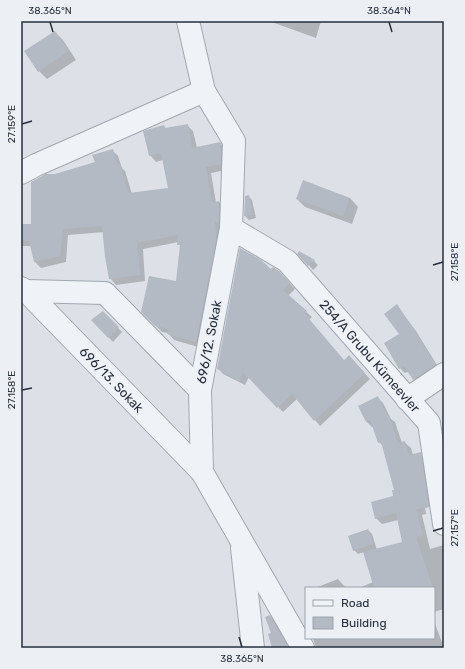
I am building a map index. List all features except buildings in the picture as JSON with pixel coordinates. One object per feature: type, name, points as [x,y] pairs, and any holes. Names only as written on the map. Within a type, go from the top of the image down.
[{"type":"street","name":"696/12. Sokak","points":[[188,21],[204,91],[234,141],[231,228],[200,390],[202,472],[303,648]]},
{"type":"street","points":[[21,174],[36,165],[204,91]]},
{"type":"street","name":"254/A Grubu Kümeevler","points":[[231,228],[287,261],[429,423],[444,524]]},
{"type":"street","points":[[23,290],[105,293],[200,390]]},
{"type":"street","name":"696/13. Sokak","points":[[23,290],[202,472]]},
{"type":"street","points":[[407,398],[444,374]]},
{"type":"street","points":[[241,540],[253,648]]}]
